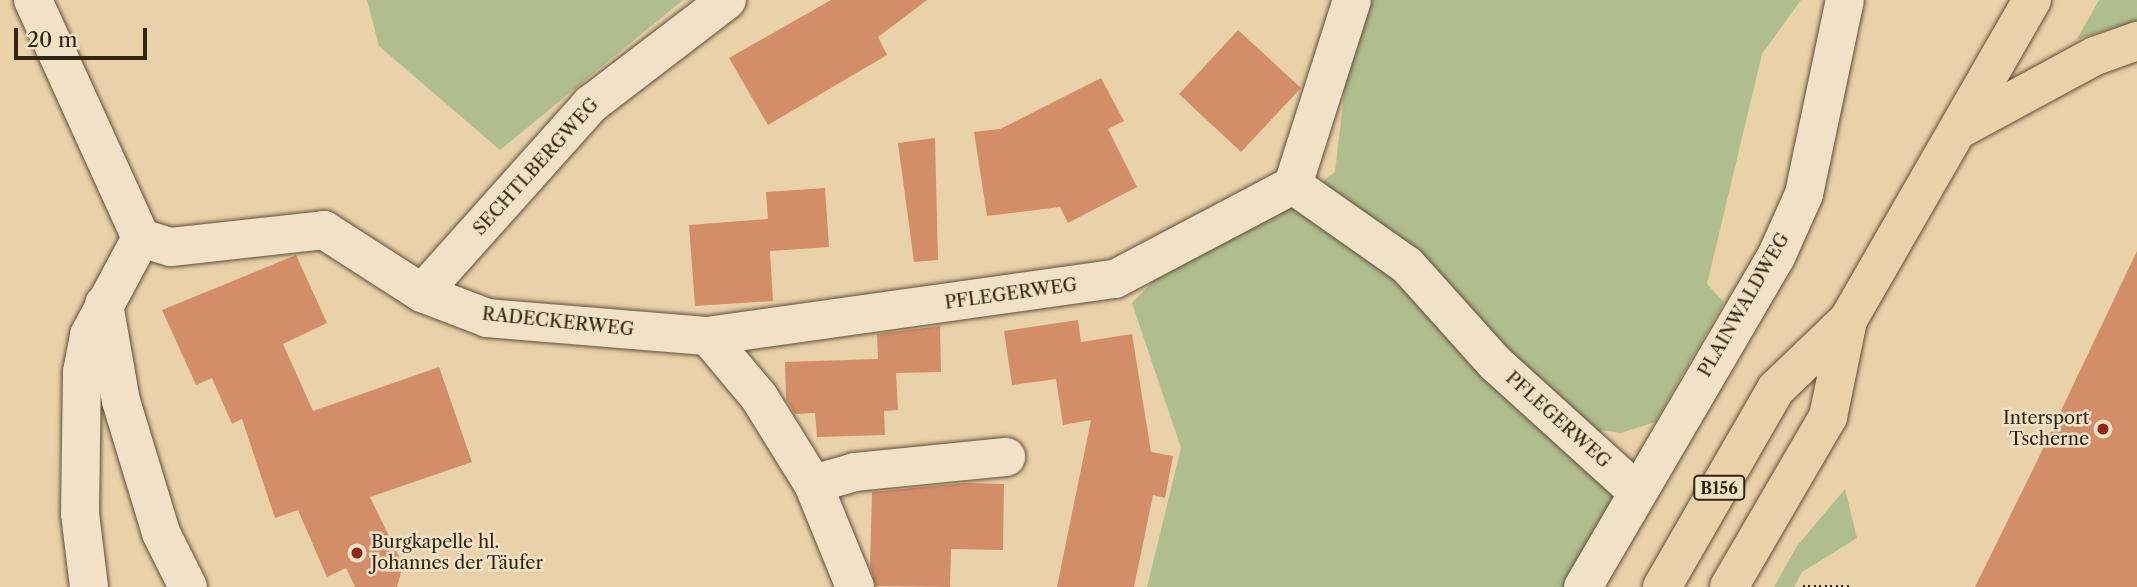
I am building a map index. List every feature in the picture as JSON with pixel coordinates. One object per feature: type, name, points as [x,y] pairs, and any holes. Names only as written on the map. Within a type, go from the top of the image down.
[{"type":"main road","name":"B156","points":[[1662,587],[1776,389],[1848,320],[2032,0]]},
{"type":"main road","points":[[1958,131],[2095,57],[2137,41]]},
{"type":"main road","name":"B156","points":[[1729,587],[1828,416],[1848,320]]},
{"type":"street","points":[[33,0],[141,238],[89,335],[77,425],[89,587]]},
{"type":"street","name":"SECHTLBERGWEG","points":[[422,293],[591,104],[727,0]]},
{"type":"street","points":[[1293,185],[1352,0]]},
{"type":"street","name":"PLAINWALDWEG","points":[[1583,587],[1635,490],[1776,257],[1804,194],[1844,0]]},
{"type":"street","name":"PFLEGERWEG","points":[[708,336],[1115,279],[1293,185],[1407,265],[1495,363],[1635,490]]},
{"type":"street","name":"RADECKERWEG","points":[[141,238],[172,247],[324,230],[422,293],[486,318],[708,336]]},
{"type":"street","points":[[104,304],[121,401],[161,533],[188,587]]},
{"type":"street","points":[[708,336],[759,397],[813,484],[855,587]]},
{"type":"street","points":[[813,484],[855,472],[1006,457]]},
{"type":"path","points":[[1802,587],[1851,587]]},
{"type":"green space","points":[[367,0],[683,0],[500,150],[379,46]]},
{"type":"green space","points":[[1366,0],[1801,0],[1762,54],[1707,284],[1724,302],[1655,422],[1621,433],[1601,430],[1616,513],[1576,587],[1147,587],[1181,448],[1132,303],[1178,256],[1290,205],[1335,172],[1347,69]]},
{"type":"green space","points":[[2099,0],[2137,0],[2137,21],[2077,39]]},
{"type":"green space","points":[[1845,489],[1857,538],[1802,572],[1794,587],[1774,587],[1797,546]]},
{"type":"building","points":[[831,0],[927,0],[878,37],[887,55],[768,125],[729,58]]},
{"type":"building","points":[[1238,30],[1301,88],[1241,152],[1179,94]]},
{"type":"building","points":[[1101,78],[1124,121],[1108,129],[1137,187],[1068,223],[1060,207],[987,216],[974,132],[1000,129]]},
{"type":"building","points":[[935,138],[938,260],[914,262],[898,143]]},
{"type":"building","points":[[825,188],[829,247],[770,251],[773,301],[695,306],[689,225],[768,219],[766,192]]},
{"type":"building","name":"Intersport Tscherne","points":[[2137,251],[2137,587],[1975,587],[2038,459]]},
{"type":"building","points":[[296,255],[327,323],[283,344],[313,411],[439,367],[472,462],[370,497],[403,565],[397,587],[355,587],[346,568],[327,577],[298,510],[275,518],[242,419],[232,424],[212,378],[196,385],[162,310]]},
{"type":"building","points":[[1078,320],[1081,342],[1132,334],[1151,452],[1173,456],[1165,498],[1153,495],[1134,587],[1057,587],[1091,420],[1063,425],[1056,379],[1012,385],[1004,331]]},
{"type":"building","points":[[940,326],[941,372],[896,373],[898,410],[884,411],[885,435],[817,437],[815,413],[795,414],[786,399],[785,362],[878,359],[877,334]]},
{"type":"building","points":[[965,483],[1004,484],[1003,550],[951,549],[950,587],[876,586],[870,566],[872,492]]},
{"type":"place","name":"Intersport Tscherne","points":[[2103,429]]},
{"type":"place","name":"Burgkapelle hl. Johannes der Täufer","points":[[357,553]]}]
